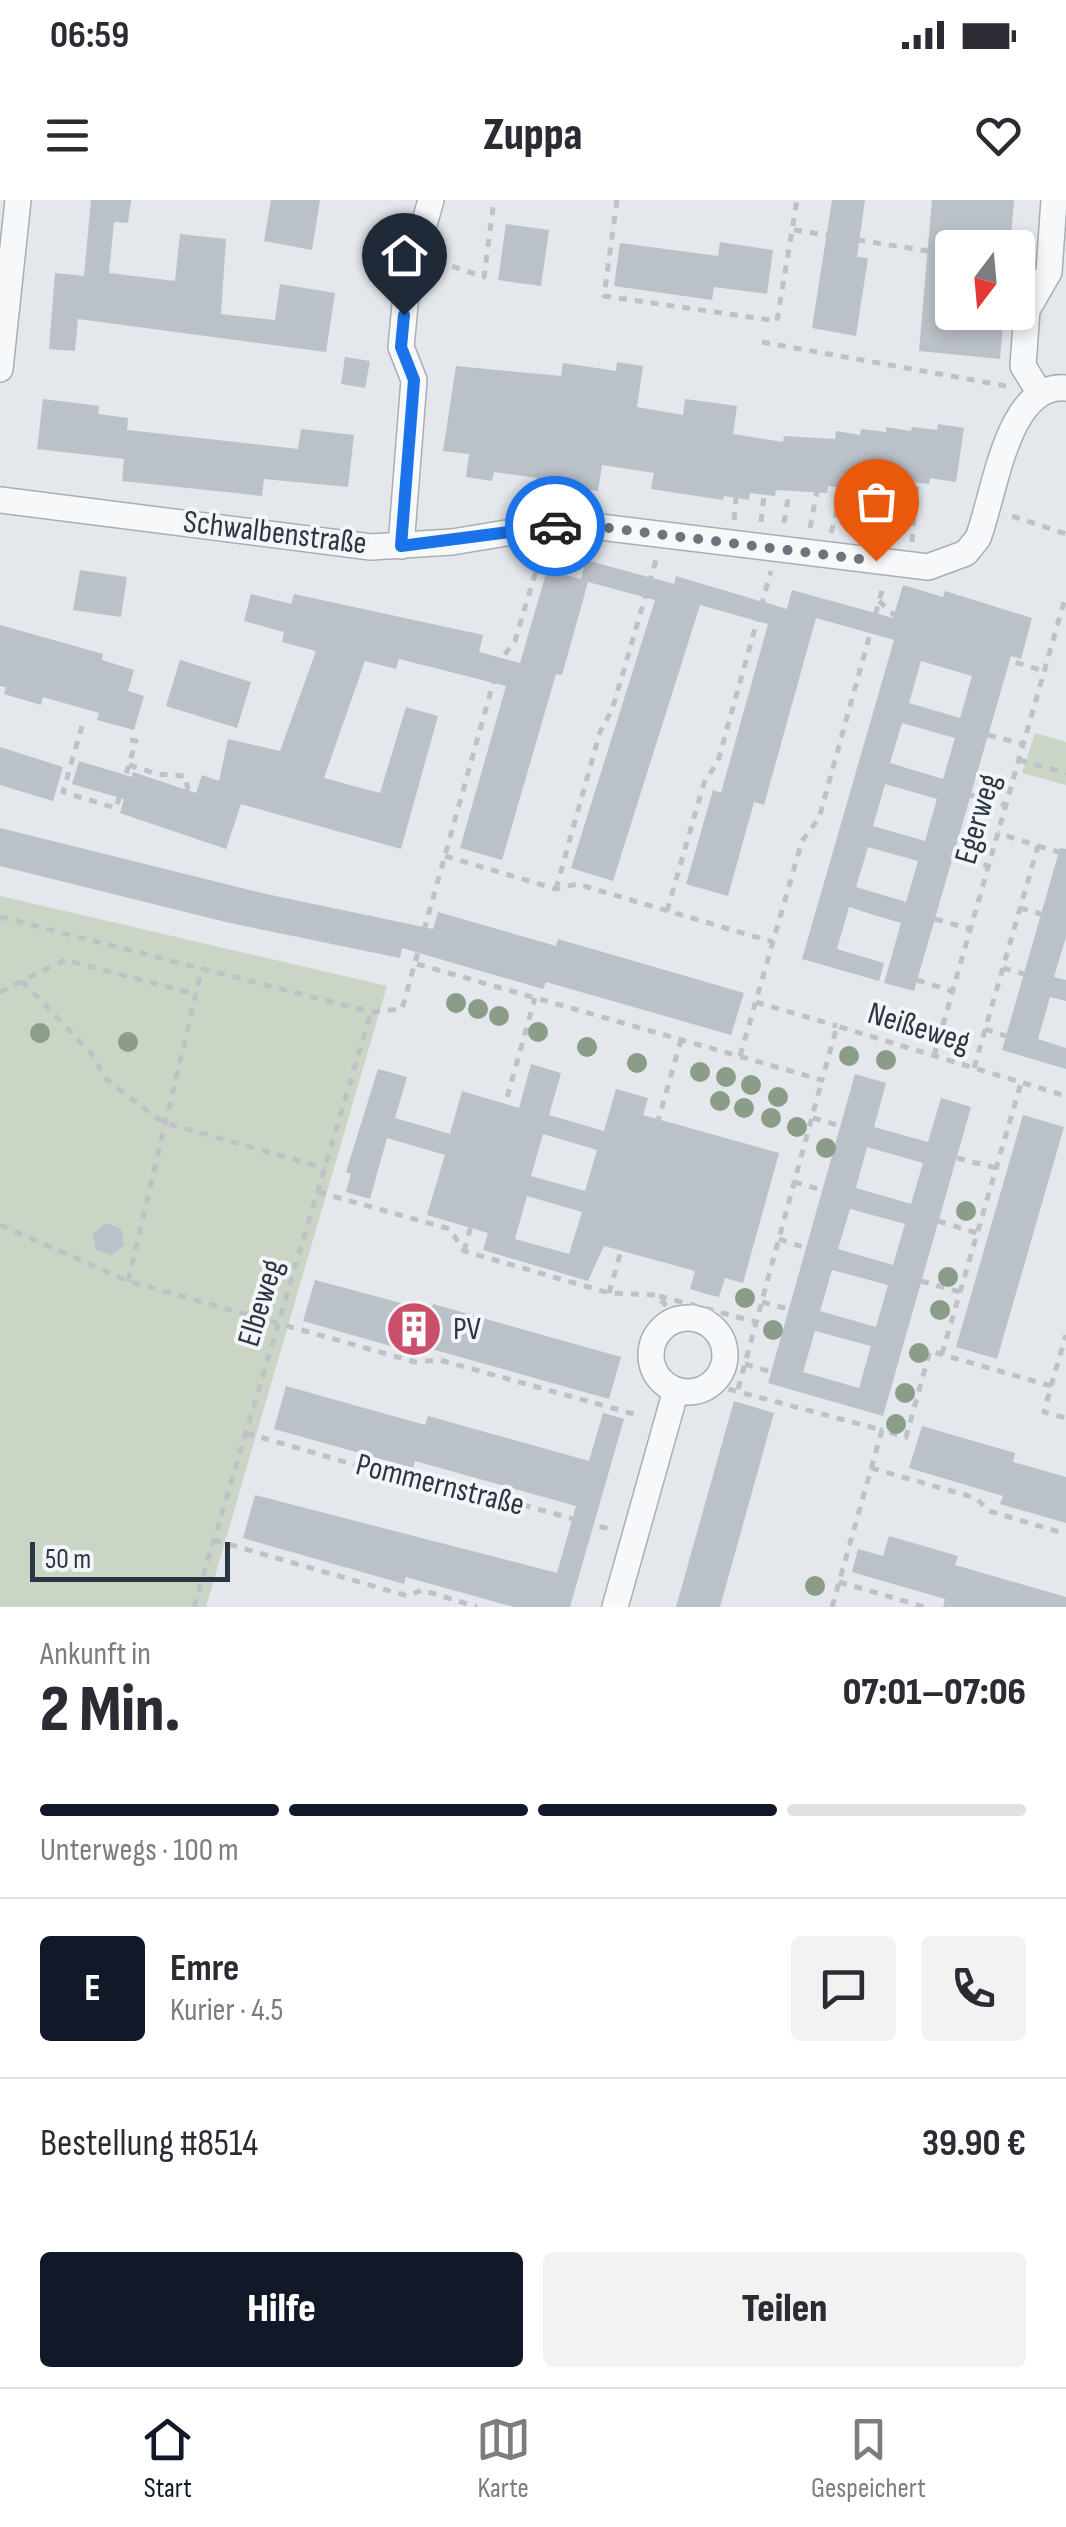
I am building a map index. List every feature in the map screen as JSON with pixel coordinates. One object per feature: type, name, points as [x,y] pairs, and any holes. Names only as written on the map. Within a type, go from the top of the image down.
[{"type":"street","points":[[0,368],[18,200]]},
{"type":"street","points":[[401,546],[414,380],[401,347],[414,252],[432,200]]},
{"type":"street","points":[[1054,200],[1049,272],[1027,310],[1023,366],[1039,392],[1066,388]]},
{"type":"street","name":"Schwalbenstraße","points":[[0,500],[340,544],[401,546],[549,526],[664,534],[928,567],[966,553],[990,509],[1018,412],[1039,392]]},
{"type":"street","points":[[679,1319],[700,1320],[722,1340],[726,1387],[694,1392],[676,1390],[660,1380],[650,1354],[656,1335],[679,1319]]},
{"type":"street","points":[[615,1607],[676,1390]]},
{"type":"path","points":[[414,252],[484,277],[494,200]]},
{"type":"path","points":[[617,200],[604,296],[778,321],[797,200]]},
{"type":"path","points":[[794,230],[928,252]]},
{"type":"path","points":[[762,342],[1008,386]]},
{"type":"path","points":[[884,562],[917,482]]},
{"type":"path","points":[[740,1056],[802,840],[819,818],[879,601],[884,562],[883,512],[895,484]]},
{"type":"path","points":[[869,485],[884,562]]},
{"type":"path","points":[[798,551],[843,488]]},
{"type":"path","points":[[667,911],[704,783],[718,761],[798,551],[816,491]]},
{"type":"path","points":[[789,492],[798,551]]},
{"type":"path","points":[[990,509],[1066,534]]},
{"type":"path","points":[[0,917],[372,1012],[402,1009],[499,662],[515,641],[549,526]]},
{"type":"path","points":[[556,888],[600,732],[612,710],[664,534]]},
{"type":"path","name":"Egerweg","points":[[934,1056],[1066,595]]},
{"type":"path","points":[[879,601],[886,602],[902,622]]},
{"type":"path","points":[[988,648],[998,657],[1044,671]]},
{"type":"path","points":[[82,726],[63,792],[116,808],[136,741],[126,739]]},
{"type":"path","points":[[988,735],[1023,744]]},
{"type":"path","points":[[1018,760],[1066,773]]},
{"type":"path","points":[[129,765],[157,774],[185,776],[188,790]]},
{"type":"path","points":[[970,795],[1006,805]]},
{"type":"path","points":[[998,833],[1059,852]]},
{"type":"path","points":[[974,1068],[1038,846]]},
{"type":"path","points":[[444,855],[556,888],[577,884],[773,942]]},
{"type":"path","points":[[953,855],[988,866]]},
{"type":"path","points":[[1020,908],[1041,914]]},
{"type":"path","points":[[935,919],[970,929]]},
{"type":"path","points":[[0,992],[65,960],[195,994]]},
{"type":"path","points":[[416,963],[822,1080]]},
{"type":"path","points":[[128,1281],[162,1122],[202,968]]},
{"type":"path","points":[[1003,968],[1024,974]]},
{"type":"path","points":[[404,975],[412,976]]},
{"type":"path","points":[[917,980],[952,990]]},
{"type":"path","points":[[22,981],[90,1054],[106,1080],[162,1122],[325,1168]]},
{"type":"path","points":[[464,1252],[535,998]]},
{"type":"path","points":[[756,1002],[837,1026]]},
{"type":"path","name":"Elbeweg","points":[[194,1607],[372,1012]]},
{"type":"path","name":"Neißeweg","points":[[726,1387],[745,1364],[837,1026],[1066,1096]]},
{"type":"path","points":[[985,1030],[1006,1036]]},
{"type":"path","points":[[609,1293],[681,1040]]},
{"type":"path","points":[[942,1354],[1021,1082]]},
{"type":"path","points":[[813,1118],[840,1126]]},
{"type":"path","points":[[957,1158],[996,1168]]},
{"type":"path","points":[[794,1182],[822,1190]]},
{"type":"path","points":[[318,1192],[450,1229],[464,1252],[609,1293],[656,1295],[756,1322]]},
{"type":"path","points":[[938,1222],[977,1234]]},
{"type":"path","points":[[0,1225],[128,1281],[415,1362],[440,1360],[666,1424]]},
{"type":"path","points":[[779,1239],[806,1248]]},
{"type":"path","points":[[921,1281],[960,1292]]},
{"type":"path","points":[[656,1295],[679,1319]]},
{"type":"path","points":[[762,1302],[788,1309]]},
{"type":"path","points":[[1066,1335],[1044,1412],[1066,1418]]},
{"type":"path","points":[[726,1387],[906,1437],[930,1351],[1051,1386]]},
{"type":"path","points":[[745,1364],[771,1372]]},
{"type":"path","points":[[832,1607],[882,1430]]},
{"type":"path","name":"Pommernstraße","points":[[246,1434],[414,1482],[427,1478],[635,1536]]},
{"type":"path","points":[[872,1468],[976,1498],[989,1512],[1066,1534]]},
{"type":"path","points":[[214,1540],[408,1596],[422,1590],[477,1607]]},
{"type":"path","points":[[839,1582],[925,1607]]},
{"type":"green space","points":[[1035,733],[1066,742],[1066,785],[1022,773]]},
{"type":"green space","points":[[0,896],[387,986],[206,1607],[0,1607]]},
{"type":"building","points":[[91,200],[131,200],[128,223],[114,222],[109,273],[175,281],[180,234],[226,239],[221,314],[275,320],[280,284],[335,293],[326,352],[78,319],[75,351],[49,349],[55,273],[84,276]]},
{"type":"building","points":[[271,200],[320,200],[312,250],[264,241]]},
{"type":"building","points":[[832,200],[865,200],[857,257],[868,258],[856,336],[812,328]]},
{"type":"building","points":[[932,200],[1014,200],[1012,230],[935,230],[935,330],[1002,330],[1000,359],[919,351]]},
{"type":"building","points":[[506,224],[549,230],[541,286],[498,280]]},
{"type":"building","points":[[720,242],[773,250],[767,294],[714,287],[712,300],[614,286],[620,243],[718,256]]},
{"type":"building","points":[[345,357],[370,361],[365,388],[341,384]]},
{"type":"building","points":[[617,362],[643,366],[637,407],[683,415],[685,399],[737,406],[733,434],[783,442],[784,436],[835,439],[836,431],[860,435],[861,429],[886,432],[886,427],[911,431],[912,427],[937,430],[938,424],[964,428],[956,482],[930,478],[929,484],[904,481],[903,485],[878,481],[878,487],[853,482],[852,489],[828,486],[827,493],[776,490],[775,496],[750,493],[749,500],[724,496],[723,500],[651,489],[654,473],[602,465],[598,491],[557,485],[555,495],[535,492],[537,478],[494,472],[492,481],[466,477],[469,454],[443,451],[456,366],[561,376],[563,363],[616,371]]},
{"type":"building","points":[[43,399],[99,406],[98,414],[128,418],[127,430],[298,449],[301,429],[354,435],[348,487],[264,479],[262,496],[122,481],[124,459],[37,449]]},
{"type":"building","points":[[586,560],[674,584],[676,576],[787,609],[792,590],[893,618],[903,585],[943,597],[945,591],[1032,618],[1021,659],[1011,656],[914,991],[884,983],[901,923],[849,907],[837,949],[884,963],[879,981],[802,959],[894,640],[816,618],[764,805],[754,802],[728,896],[686,884],[713,790],[721,793],[768,624],[700,605],[613,881],[571,868],[655,600],[588,582],[562,675],[556,674],[502,860],[460,848],[506,686],[399,659],[396,669],[365,661],[324,778],[380,793],[406,707],[438,716],[401,849],[241,804],[226,849],[120,813],[124,799],[72,784],[79,761],[132,777],[133,772],[196,793],[202,775],[219,781],[228,739],[280,751],[316,651],[282,642],[284,632],[244,621],[251,594],[291,604],[294,594],[483,635],[479,652],[520,663],[547,570],[581,579]],"holes":[[[921,661],[972,676],[960,718],[909,703]],[[902,723],[955,738],[943,779],[890,763]],[[885,784],[937,799],[925,841],[873,826]],[[868,847],[918,861],[906,902],[856,887]]]},
{"type":"building","points":[[80,570],[127,577],[121,617],[73,610]]},
{"type":"building","points":[[0,625],[103,654],[102,660],[134,670],[128,691],[144,696],[134,730],[97,720],[99,713],[43,697],[41,705],[4,694],[6,687],[0,686]]},
{"type":"building","points":[[180,660],[251,682],[237,728],[166,706]]},
{"type":"building","points":[[0,747],[63,767],[53,801],[0,785]]},
{"type":"building","points":[[0,828],[266,894],[433,929],[438,912],[556,946],[558,939],[744,993],[731,1035],[546,982],[543,989],[402,948],[400,958],[230,923],[0,866]]},
{"type":"building","points":[[1060,848],[1066,849],[1066,937],[1054,977],[1066,980],[1066,1001],[1050,997],[1038,1039],[1066,1048],[1066,1069],[1002,1050]]},
{"type":"building","points":[[531,1064],[561,1073],[549,1115],[604,1131],[616,1089],[648,1098],[643,1115],[779,1153],[743,1283],[725,1278],[719,1297],[706,1294],[690,1289],[695,1271],[604,1246],[588,1281],[483,1250],[488,1233],[427,1215],[445,1155],[387,1138],[370,1199],[346,1192],[351,1174],[346,1172],[378,1069],[407,1077],[395,1118],[450,1134],[462,1091],[519,1108]],"holes":[[[543,1134],[597,1150],[585,1191],[531,1176]],[[527,1196],[582,1212],[569,1254],[515,1239]]]},
{"type":"building","points":[[855,1074],[886,1083],[874,1127],[928,1142],[941,1098],[971,1107],[883,1416],[768,1383]],"holes":[[[867,1147],[923,1163],[911,1204],[856,1188]],[[850,1209],[905,1224],[893,1265],[838,1249]],[[832,1270],[888,1285],[876,1327],[820,1311]],[[815,1331],[871,1346],[859,1388],[803,1372]]]},
{"type":"building","points":[[1023,1115],[1064,1127],[997,1359],[956,1347]]},
{"type":"building","points":[[106,1223],[121,1229],[124,1245],[112,1255],[96,1250],[93,1234]]},
{"type":"building","points":[[315,1280],[431,1311],[433,1304],[621,1357],[609,1399],[421,1346],[419,1354],[303,1321]]},
{"type":"building","points":[[286,1386],[425,1425],[428,1416],[589,1461],[603,1413],[624,1419],[570,1607],[514,1607],[406,1577],[404,1584],[243,1538],[255,1495],[557,1573],[576,1506],[415,1461],[413,1468],[274,1429]]},
{"type":"building","points":[[734,1401],[774,1413],[720,1607],[676,1607]]},
{"type":"building","points":[[922,1426],[1015,1453],[1013,1462],[1066,1477],[1066,1523],[1000,1504],[1003,1496],[909,1468]]},
{"type":"building","points":[[889,1536],[958,1556],[955,1565],[1066,1597],[1066,1607],[943,1607],[945,1599],[852,1572],[858,1549],[883,1556]]},
{"type":"way so far","points":[[555,526],[592,526],[876,561]]},
{"type":"place","name":"PV","points":[[414,1329]]},
{"type":"route","points":[[404,315],[401,347],[414,380],[401,546],[555,526]]}]
